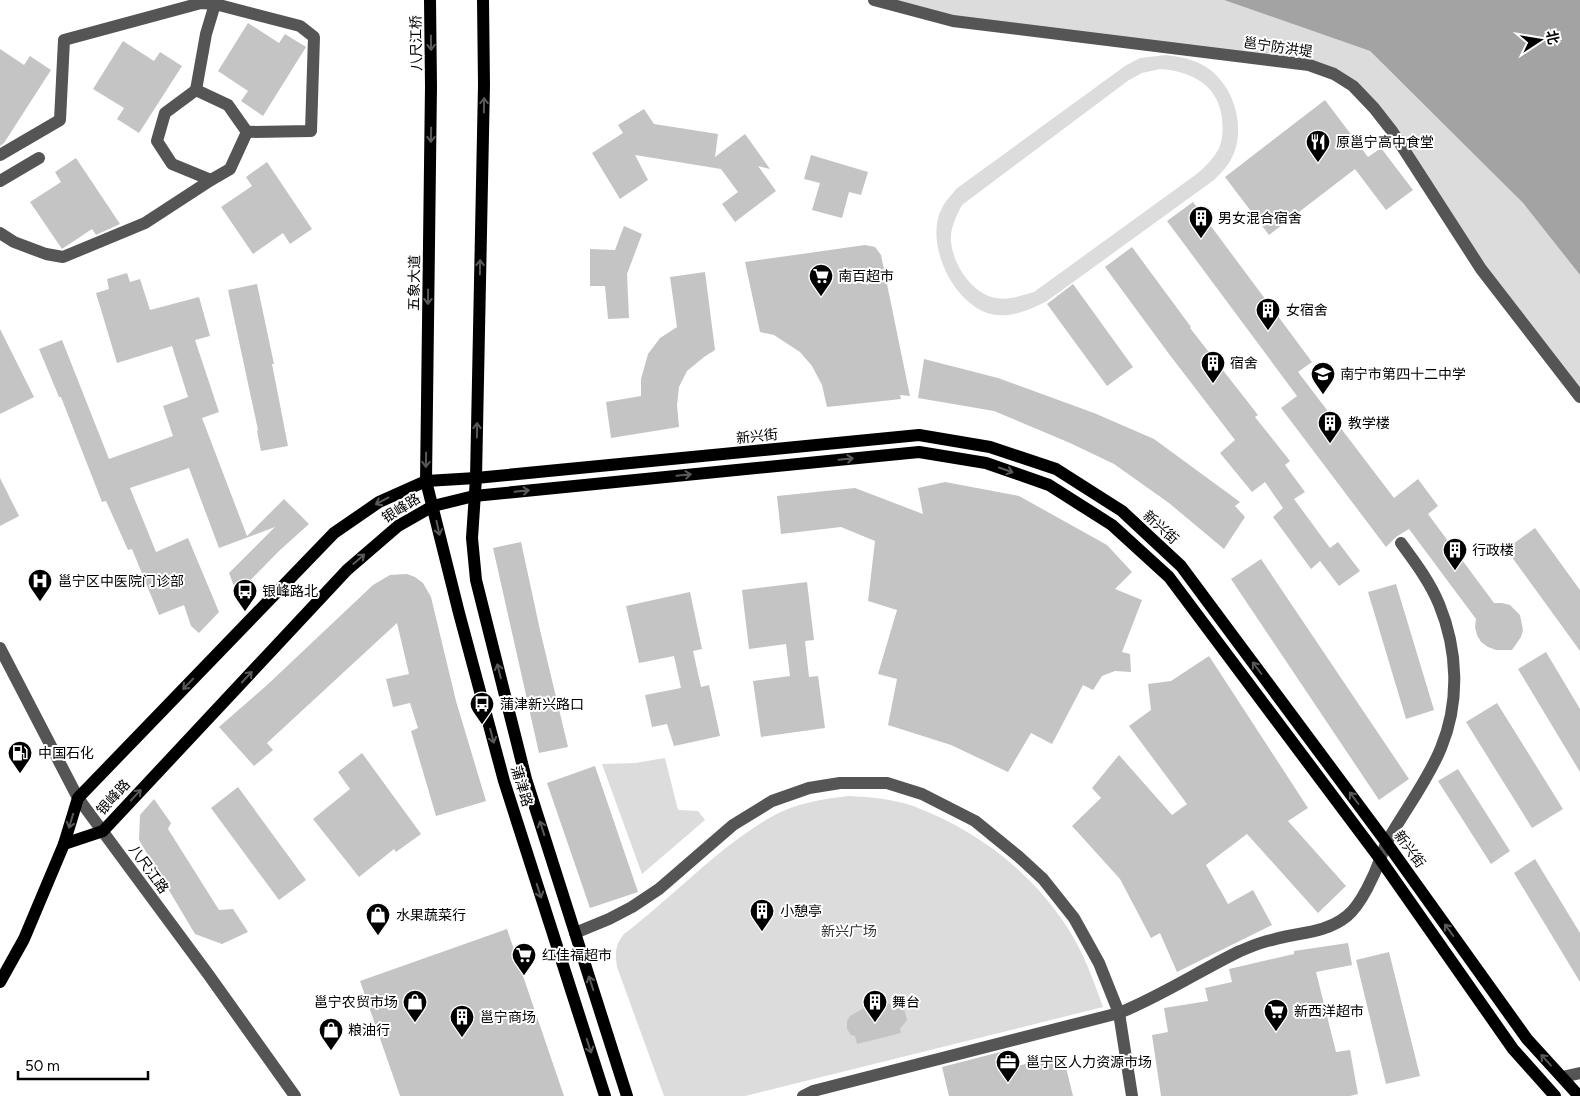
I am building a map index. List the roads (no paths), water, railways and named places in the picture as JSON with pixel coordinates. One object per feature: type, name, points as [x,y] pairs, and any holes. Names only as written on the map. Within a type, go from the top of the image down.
[{"type":"main road","name":"八尺江桥","points":[[430,0],[431,86]]},
{"type":"main road","points":[[476,478],[484,0]]},
{"type":"main road","name":"五象大道","points":[[426,481],[431,86]]},
{"type":"main road","name":"新兴街","points":[[426,481],[476,478],[919,435],[990,447],[1056,469],[1122,511],[1181,566],[1386,842],[1527,1039],[1579,1096]]},
{"type":"main road","points":[[474,496],[919,452],[986,463],[1049,485],[1112,525],[1169,577],[1380,859],[1513,1049],[1555,1096]]},
{"type":"main road","name":"蒲津路","points":[[476,478],[472,538],[476,580],[526,779],[627,1096]]},
{"type":"main road","name":"蒲津路","points":[[426,481],[444,557],[504,781],[606,1096]]},
{"type":"main road","name":"银峰路","points":[[64,844],[78,798],[334,534],[379,502],[426,481]]},
{"type":"main road","name":"银峰路","points":[[64,844],[103,831],[347,570],[398,526],[433,506],[474,496]]},
{"type":"main road","points":[[0,982],[24,939],[64,844]]},
{"type":"street","name":"邕宁防洪堤","points":[[874,0],[953,21],[1309,65],[1334,74],[1353,86],[1392,131],[1481,269],[1580,397]]},
{"type":"street","points":[[0,155],[60,120],[64,40],[201,3],[216,4],[300,26],[314,38],[312,131],[247,132]]},
{"type":"street","points":[[211,180],[172,164],[158,141],[165,113],[196,90],[206,34],[216,4]]},
{"type":"street","points":[[196,90],[228,105],[247,132]]},
{"type":"street","points":[[0,233],[22,245],[46,254],[63,257],[144,224],[230,169],[247,132]]},
{"type":"street","points":[[0,180],[39,158]]},
{"type":"street","points":[[803,1096],[813,1091],[1118,1013],[1162,994],[1241,951],[1273,939],[1309,933],[1336,923],[1348,916],[1359,902],[1380,859],[1386,842],[1430,771],[1441,747],[1453,707],[1454,658],[1448,628],[1439,603],[1426,579],[1401,543]]},
{"type":"street","name":"八尺江路","points":[[0,648],[78,798],[295,1096]]},
{"type":"street","points":[[575,933],[632,907],[659,888],[733,825],[772,801],[809,788],[840,783],[887,783],[922,794],[975,821],[1043,879],[1074,918],[1099,963],[1118,1013],[1132,1096]]},
{"type":"street","points":[[1562,1077],[1580,1073]]},
{"type":"place","name":"原邕宁高中食堂","points":[[1318,163]]},
{"type":"place","name":"男女混合宿舍","points":[[1201,239]]},
{"type":"place","name":"南百超市","points":[[821,297]]},
{"type":"place","name":"女宿舍","points":[[1268,331]]},
{"type":"place","name":"宿舍","points":[[1213,384]]},
{"type":"place","name":"南宁市第四十二中学","points":[[1323,395]]},
{"type":"place","name":"教学楼","points":[[1330,444]]},
{"type":"place","name":"行政楼","points":[[1455,571]]},
{"type":"place","name":"邕宁区中医院门诊部","points":[[40,602]]},
{"type":"place","name":"银峰路北","points":[[245,612]]},
{"type":"place","name":"蒲津新兴路口","points":[[482,725]]},
{"type":"place","name":"中国石化","points":[[20,774]]},
{"type":"place","name":"小憩亭","points":[[762,932]]},
{"type":"place","name":"水果蔬菜行","points":[[378,936]]},
{"type":"place","name":"红佳福超市","points":[[524,976]]},
{"type":"place","name":"邕宁农贸市场","points":[[415,1023]]},
{"type":"place","name":"舞台","points":[[875,1023]]},
{"type":"place","name":"新西洋超市","points":[[1276,1032]]},
{"type":"place","name":"邕宁商场","points":[[462,1038]]},
{"type":"place","name":"粮油行","points":[[331,1051]]},
{"type":"place","name":"邕宁区人力资源市场","points":[[1008,1083]]},
{"type":"park label","name":"新兴广场","points":[[849,931]]}]
